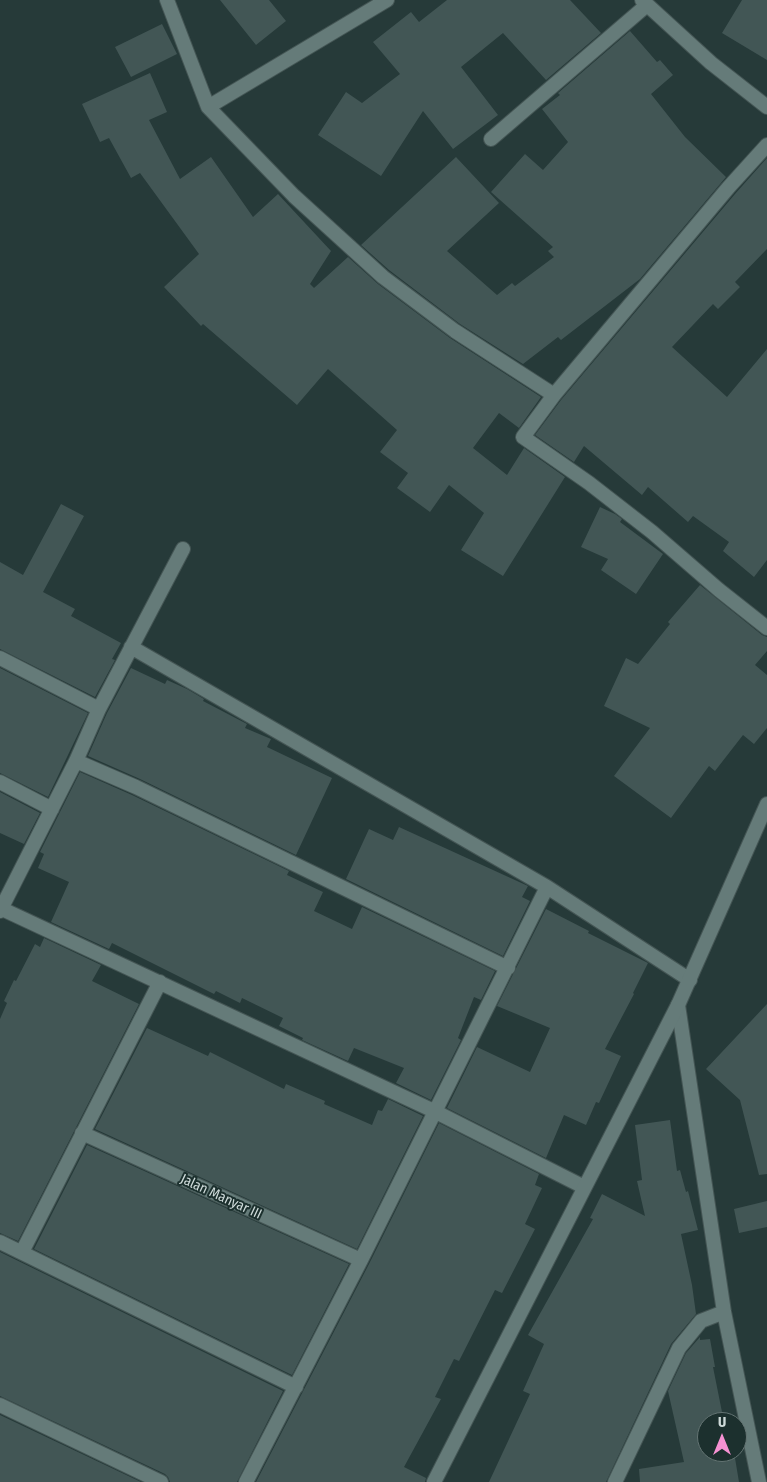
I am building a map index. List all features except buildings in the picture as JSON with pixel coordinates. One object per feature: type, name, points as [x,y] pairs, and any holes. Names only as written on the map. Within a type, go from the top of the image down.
[{"type":"street","points":[[167,0],[208,107],[294,196],[383,277],[456,331],[554,394]]},
{"type":"street","points":[[208,107],[387,0]]},
{"type":"street","points":[[491,139],[644,3],[711,63],[767,107]]},
{"type":"street","points":[[767,145],[728,188],[554,394],[523,437],[603,494],[652,532],[719,590],[767,628]]},
{"type":"street","points":[[183,549],[99,709],[76,761],[0,909],[434,1111],[584,1188]]},
{"type":"street","points":[[131,647],[547,887],[690,980]]},
{"type":"street","points":[[0,658],[99,709]]},
{"type":"street","points":[[76,761],[136,787],[508,968]]},
{"type":"street","points":[[0,782],[52,809]]},
{"type":"street","points":[[434,1482],[678,1005],[767,804]]},
{"type":"street","points":[[246,1482],[361,1260],[547,887]]},
{"type":"street","points":[[22,1252],[160,982]]},
{"type":"street","points":[[678,1005],[724,1312],[761,1480]]},
{"type":"street","name":"Jalan Manyar III","points":[[82,1133],[361,1260]]},
{"type":"street","points":[[0,1242],[296,1387]]},
{"type":"street","points":[[619,1478],[679,1348],[702,1321],[724,1312]]},
{"type":"street","points":[[0,1405],[161,1482]]}]
